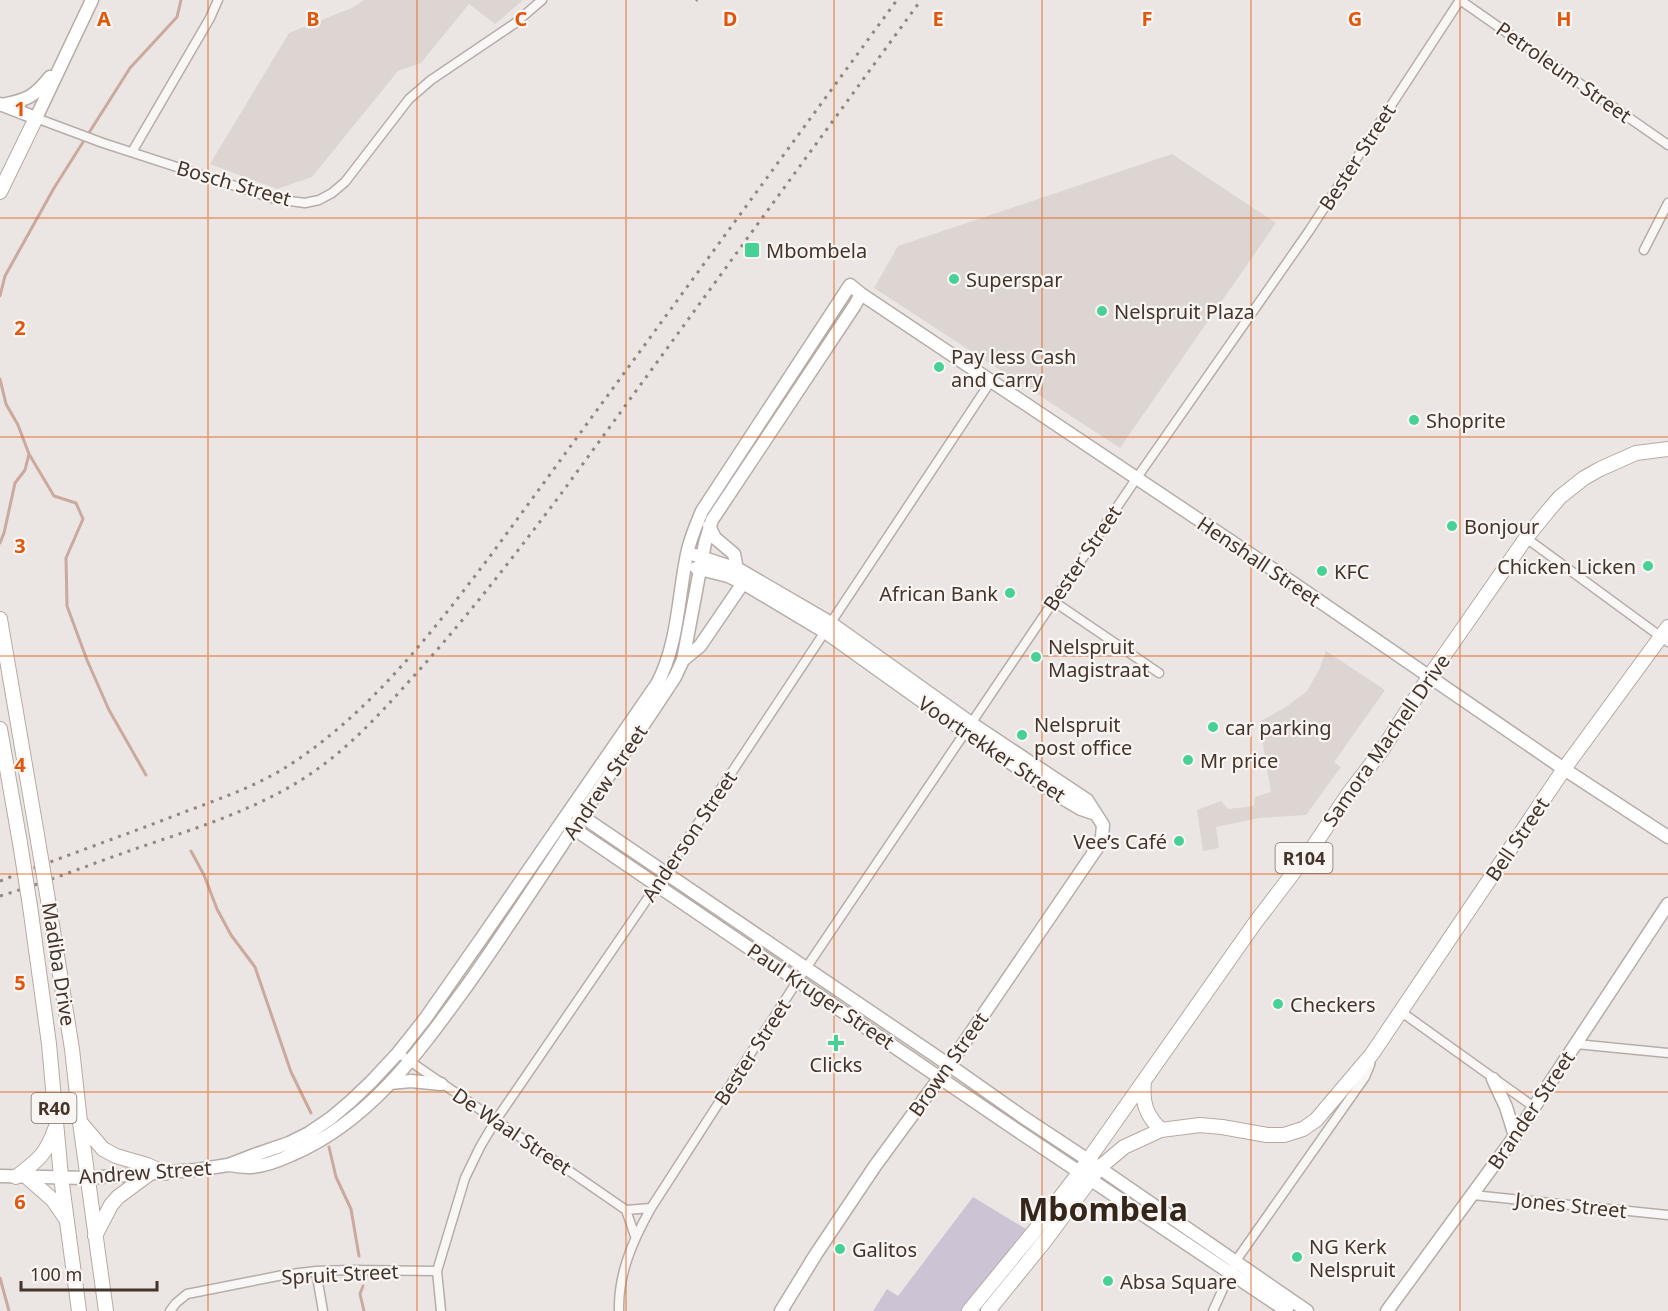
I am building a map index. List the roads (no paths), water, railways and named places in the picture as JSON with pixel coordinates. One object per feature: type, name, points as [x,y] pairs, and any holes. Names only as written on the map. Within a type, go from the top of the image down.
[{"type":"main road","points":[[0,192],[36,118]]},
{"type":"main road","name":"Samora Machell Drive","points":[[988,1311],[1044,1242],[1144,1078],[1382,750],[1429,677],[1526,538],[1560,497],[1584,478],[1636,453],[1668,449]]},
{"type":"main road","name":"Madiba Drive","points":[[0,619],[38,835],[72,1049],[106,1311]]},
{"type":"main road","name":"Bell Street","points":[[1089,1170],[1124,1147],[1161,1130],[1200,1125],[1267,1135],[1284,1135],[1303,1129],[1316,1120],[1372,1054],[1564,769],[1665,635]]},
{"type":"main road","name":"Madiba Drive","points":[[0,729],[30,906],[49,1044],[56,1125],[79,1311]]},
{"type":"main road","points":[[1144,1078],[1143,1096],[1146,1107],[1161,1130]]},
{"type":"main road","points":[[80,1122],[103,1149],[116,1156],[165,1173]]},
{"type":"main road","points":[[56,1125],[43,1154],[22,1177],[52,1200],[67,1221]]},
{"type":"main road","name":"Samora Machell Drive","points":[[969,1311],[1089,1170]]},
{"type":"main road","points":[[95,1236],[111,1205],[149,1174]]},
{"type":"street","points":[[36,118],[92,0]]},
{"type":"street","points":[[132,152],[210,18],[218,0]]},
{"type":"street","name":"Bosch Street","points":[[1,105],[103,143],[275,199],[305,203],[319,200],[345,182],[409,99],[431,80],[514,24],[542,0]]},
{"type":"street","name":"Petroleum Street","points":[[1460,0],[1668,145]]},
{"type":"street","name":"Bester Street","points":[[619,1311],[621,1283],[627,1256],[651,1208],[798,980],[1136,479],[1309,231],[1460,0]]},
{"type":"street","points":[[1,105],[32,96],[63,61]]},
{"type":"street","points":[[1644,250],[1668,203]]},
{"type":"street","name":"Henshall Street","points":[[850,285],[1286,578],[1564,769],[1668,837]]},
{"type":"street","name":"Andrew Street","points":[[228,1165],[249,1167],[279,1160],[316,1144],[360,1112],[390,1083],[437,1028],[494,948],[568,824],[571,809],[657,684],[665,668],[671,652],[692,532],[702,511],[850,285]]},
{"type":"street","name":"Andrew Street","points":[[0,1176],[87,1178],[165,1173],[228,1165],[289,1143],[309,1133],[351,1101],[398,1053],[568,824],[582,816],[675,677],[683,660],[709,526],[861,294]]},
{"type":"street","name":"Anderson Street","points":[[441,1311],[437,1271],[465,1178],[480,1147],[992,381]]},
{"type":"street","points":[[709,526],[715,538],[734,554],[736,569]]},
{"type":"street","points":[[1526,538],[1665,635]]},
{"type":"street","name":"Voortrekker Street","points":[[686,559],[736,569],[805,606],[828,627],[968,727],[1087,800],[1096,814]]},
{"type":"street","name":"Voortrekker Street","points":[[702,563],[828,627]]},
{"type":"street","points":[[683,660],[699,646],[743,583]]},
{"type":"street","points":[[1053,601],[1159,673]]},
{"type":"street","name":"Paul Kruger Street","points":[[571,809],[949,1065],[1023,1117],[1089,1170]]},
{"type":"street","name":"Brown Street","points":[[780,1311],[875,1166],[949,1065],[1099,845],[1104,830],[1096,814]]},
{"type":"street","name":"Paul Kruger Street","points":[[568,824],[939,1077],[1089,1170]]},
{"type":"street","name":"Brander Street","points":[[1388,1310],[1515,1136],[1668,904]]},
{"type":"street","points":[[1400,1011],[1534,1107]]},
{"type":"street","points":[[1576,1044],[1668,1053]]},
{"type":"street","name":"De Waal Street","points":[[398,1053],[626,1210]]},
{"type":"street","name":"Bell Street","points":[[1213,1311],[1232,1267],[1365,1077],[1372,1054]]},
{"type":"street","points":[[1493,1078],[1506,1107],[1515,1136]]},
{"type":"street","points":[[390,1083],[411,1081],[441,1084]]},
{"type":"street","points":[[1089,1170],[1232,1267],[1307,1311]]},
{"type":"street","name":"Jones Street","points":[[1473,1195],[1668,1215]]},
{"type":"street","points":[[635,1236],[626,1210],[651,1208]]},
{"type":"street","points":[[1232,1267],[1287,1311]]},
{"type":"street","name":"Spruit Street","points":[[170,1311],[187,1294],[283,1275],[350,1270],[437,1271]]},
{"type":"street","points":[[316,1271],[323,1311]]},
{"type":"waterway","points":[[0,296],[5,276],[54,188],[130,68],[177,17],[181,0]]},
{"type":"waterway","points":[[0,379],[6,404],[18,425],[29,454],[25,470],[15,483],[0,543]]},
{"type":"waterway","points":[[29,454],[54,496],[76,503],[83,519],[66,558],[67,606],[109,710],[146,775]]},
{"type":"waterway","points":[[191,851],[231,935],[255,967],[291,1072],[311,1113]]},
{"type":"waterway","points":[[329,1147],[336,1177],[351,1209],[359,1256]]},
{"type":"waterway","points":[[0,1278],[9,1311]]},
{"type":"waterway","points":[[363,1286],[360,1294],[364,1311]]},
{"type":"railway","points":[[0,881],[214,801],[266,778],[291,764],[320,743],[375,695],[424,641],[491,555],[897,0]]},
{"type":"railway","points":[[0,896],[199,827],[267,799],[324,765],[364,730],[450,635],[558,498],[921,0]]},
{"type":"place","name":"Mbombela","points":[[752,250]]},
{"type":"place","name":"Superspar","points":[[954,279]]},
{"type":"place","name":"Nelspruit Plaza","points":[[1102,311]]},
{"type":"place","name":"Pay less Cash and Carry","points":[[939,367]]},
{"type":"place","name":"Shoprite","points":[[1414,420]]},
{"type":"place","name":"Bonjour","points":[[1452,526]]},
{"type":"place","name":"Chicken Licken","points":[[1648,566]]},
{"type":"place","name":"KFC","points":[[1322,571]]},
{"type":"place","name":"African Bank","points":[[1010,593]]},
{"type":"place","name":"Nelspruit Magistraat","points":[[1036,657]]},
{"type":"place","name":"car parking","points":[[1213,727]]},
{"type":"place","name":"Nelspruit post office","points":[[1022,735]]},
{"type":"place","name":"Mr price","points":[[1188,760]]},
{"type":"place","name":"Vee’s Café","points":[[1179,841]]},
{"type":"place","name":"Checkers","points":[[1278,1004]]},
{"type":"place","name":"Clicks","points":[[836,1043]]},
{"type":"place","name":"Galitos","points":[[840,1249]]},
{"type":"place","name":"NG Kerk Nelspruit","points":[[1297,1257]]},
{"type":"place","name":"Absa Square","points":[[1108,1281]]},
{"type":"district","name":"Mbombela","points":[[1103,1208]]}]
